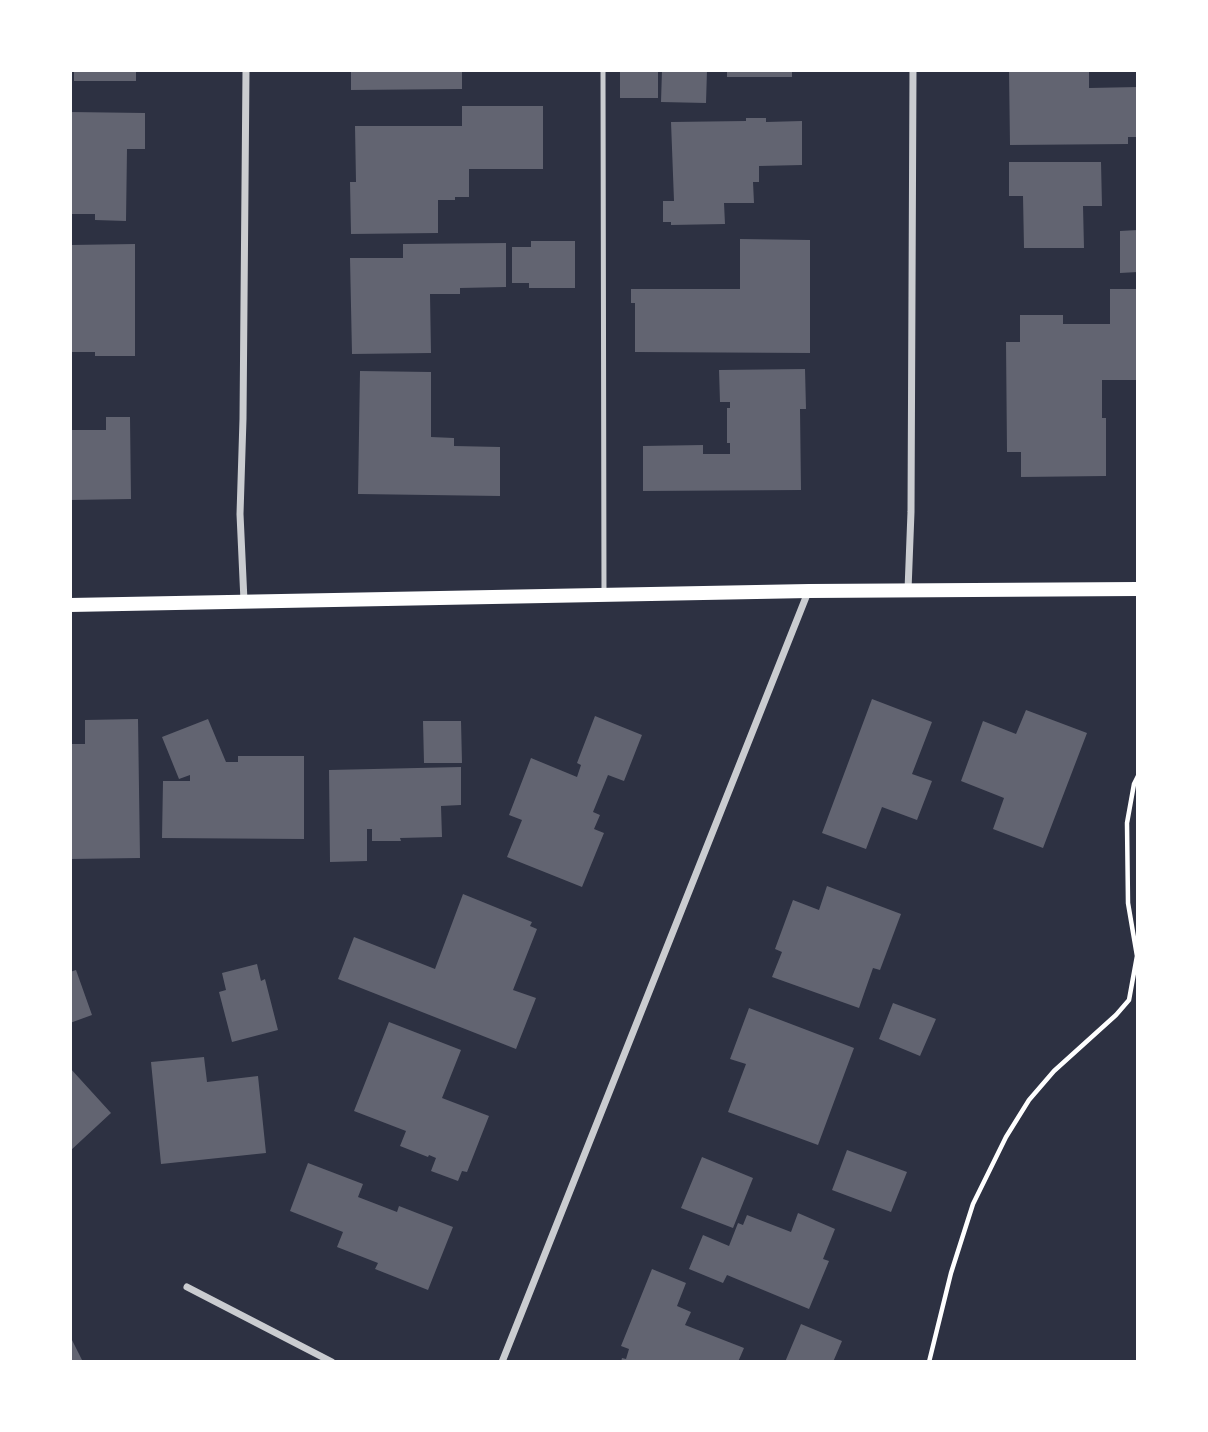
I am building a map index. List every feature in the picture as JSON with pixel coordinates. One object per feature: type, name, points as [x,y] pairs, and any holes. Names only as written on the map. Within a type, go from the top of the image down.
[{"type":"main road","points":[[70,605],[809,590],[1138,589]]},
{"type":"street","points":[[244,601],[240,514],[246,70]]},
{"type":"street","points":[[908,590],[911,512],[913,70]]},
{"type":"street","points":[[502,1362],[809,590]]},
{"type":"street","points":[[187,1287],[332,1362]]},
{"type":"lane","points":[[603,70],[604,594]]},
{"type":"path","points":[[1138,776],[1134,783],[1127,823],[1128,902],[1138,968]]},
{"type":"path","points":[[929,1362],[951,1273],[972,1204],[1006,1137],[1030,1100],[1055,1071],[1129,1000],[1137,956]]},
{"type":"building","points":[[74,70],[136,70],[136,81],[74,81]]},
{"type":"building","points":[[351,70],[462,70],[462,89],[351,90]]},
{"type":"building","points":[[620,70],[658,70],[658,98],[620,98]]},
{"type":"building","points":[[662,70],[707,70],[706,103],[661,102]]},
{"type":"building","points":[[727,70],[792,70],[792,77],[727,77]]},
{"type":"building","points":[[1009,70],[1089,70],[1089,88],[1138,87],[1138,137],[1128,137],[1128,144],[1010,145]]},
{"type":"building","points":[[462,106],[543,106],[543,169],[469,169],[469,197],[438,200],[438,233],[351,234],[350,182],[356,182],[355,126],[462,126]]},
{"type":"building","points":[[70,112],[145,113],[145,149],[127,149],[126,221],[95,220],[95,214],[70,214]]},
{"type":"building","points":[[746,118],[766,118],[766,122],[802,121],[802,165],[759,166],[759,182],[753,182],[754,203],[724,203],[725,224],[671,225],[671,222],[663,222],[663,201],[674,201],[671,122],[746,121]]},
{"type":"building","points":[[1009,162],[1101,162],[1102,206],[1083,206],[1084,248],[1024,248],[1023,196],[1009,196]]},
{"type":"building","points":[[1138,230],[1138,272],[1120,273],[1120,231]]},
{"type":"building","points":[[740,239],[810,240],[810,353],[635,352],[635,303],[631,303],[631,289],[740,289]]},
{"type":"building","points":[[531,241],[575,241],[575,288],[529,288],[529,283],[512,283],[512,247],[531,247]]},
{"type":"building","points":[[506,243],[506,287],[460,288],[460,294],[430,294],[431,353],[352,354],[350,258],[403,258],[403,244]]},
{"type":"building","points":[[135,244],[135,356],[95,356],[95,352],[70,352],[70,245]]},
{"type":"building","points":[[1110,289],[1138,289],[1138,380],[1102,380],[1102,418],[1106,418],[1106,476],[1021,477],[1021,452],[1007,452],[1006,342],[1020,342],[1020,315],[1063,315],[1063,324],[1110,324]]},
{"type":"building","points":[[805,369],[806,409],[800,409],[801,490],[643,491],[643,446],[703,445],[703,454],[730,454],[730,443],[727,443],[727,408],[730,408],[730,402],[720,402],[719,370]]},
{"type":"building","points":[[360,371],[431,372],[431,437],[454,438],[454,446],[500,447],[500,496],[358,494]]},
{"type":"building","points":[[106,417],[130,417],[131,499],[70,500],[70,430],[106,430]]},
{"type":"building","points":[[872,699],[932,722],[912,774],[932,781],[917,820],[882,807],[866,849],[822,833]]},
{"type":"building","points":[[1026,710],[1087,733],[1043,848],[993,829],[1004,798],[961,781],[983,721],[1016,734]]},
{"type":"building","points":[[595,716],[642,735],[624,781],[608,775],[593,812],[600,815],[594,829],[604,833],[582,887],[507,857],[522,820],[509,815],[531,758],[577,777],[581,765],[577,763]]},
{"type":"building","points":[[138,719],[140,858],[70,859],[70,744],[85,744],[85,720]]},
{"type":"building","points":[[208,719],[226,762],[238,762],[238,756],[304,756],[304,839],[162,838],[163,781],[190,781],[190,775],[179,779],[162,737]]},
{"type":"building","points":[[423,721],[461,721],[462,763],[424,763]]},
{"type":"building","points":[[461,767],[461,805],[441,806],[442,837],[372,841],[372,829],[367,829],[367,861],[330,862],[329,770]]},
{"type":"building","points":[[827,886],[901,914],[880,970],[873,968],[859,1008],[772,977],[782,952],[775,949],[793,900],[819,910]]},
{"type":"building","points":[[463,894],[532,922],[530,926],[537,929],[513,990],[536,998],[516,1049],[338,979],[354,937],[435,969]]},
{"type":"building","points":[[257,964],[261,981],[265,979],[278,1030],[232,1042],[219,992],[226,990],[222,973]]},
{"type":"building","points":[[76,970],[92,1015],[70,1023],[70,972]]},
{"type":"building","points":[[893,1003],[936,1019],[920,1056],[879,1039]]},
{"type":"building","points":[[749,1008],[854,1048],[818,1145],[728,1112],[746,1064],[730,1059]]},
{"type":"building","points":[[389,1022],[461,1050],[442,1098],[489,1116],[467,1172],[462,1171],[458,1181],[431,1171],[436,1158],[400,1146],[406,1131],[354,1111]]},
{"type":"building","points":[[204,1057],[207,1082],[258,1076],[266,1153],[161,1164],[151,1062]]},
{"type":"building","points":[[70,1068],[111,1113],[70,1151]]},
{"type":"building","points":[[847,1150],[907,1172],[891,1212],[832,1190]]},
{"type":"building","points":[[702,1157],[753,1178],[733,1228],[681,1208]]},
{"type":"building","points":[[308,1163],[363,1184],[358,1197],[397,1212],[399,1206],[453,1227],[428,1290],[375,1269],[378,1263],[337,1247],[343,1232],[290,1211]]},
{"type":"building","points":[[798,1213],[835,1229],[823,1259],[829,1261],[809,1309],[727,1275],[723,1283],[689,1269],[703,1235],[729,1246],[738,1223],[743,1225],[747,1215],[791,1232]]},
{"type":"building","points":[[652,1269],[686,1283],[677,1306],[691,1312],[685,1325],[744,1348],[738,1362],[621,1362],[622,1358],[626,1359],[629,1349],[621,1346]]},
{"type":"building","points":[[801,1324],[842,1341],[833,1362],[785,1362]]},
{"type":"building","points":[[70,1336],[83,1362],[70,1362]]}]
